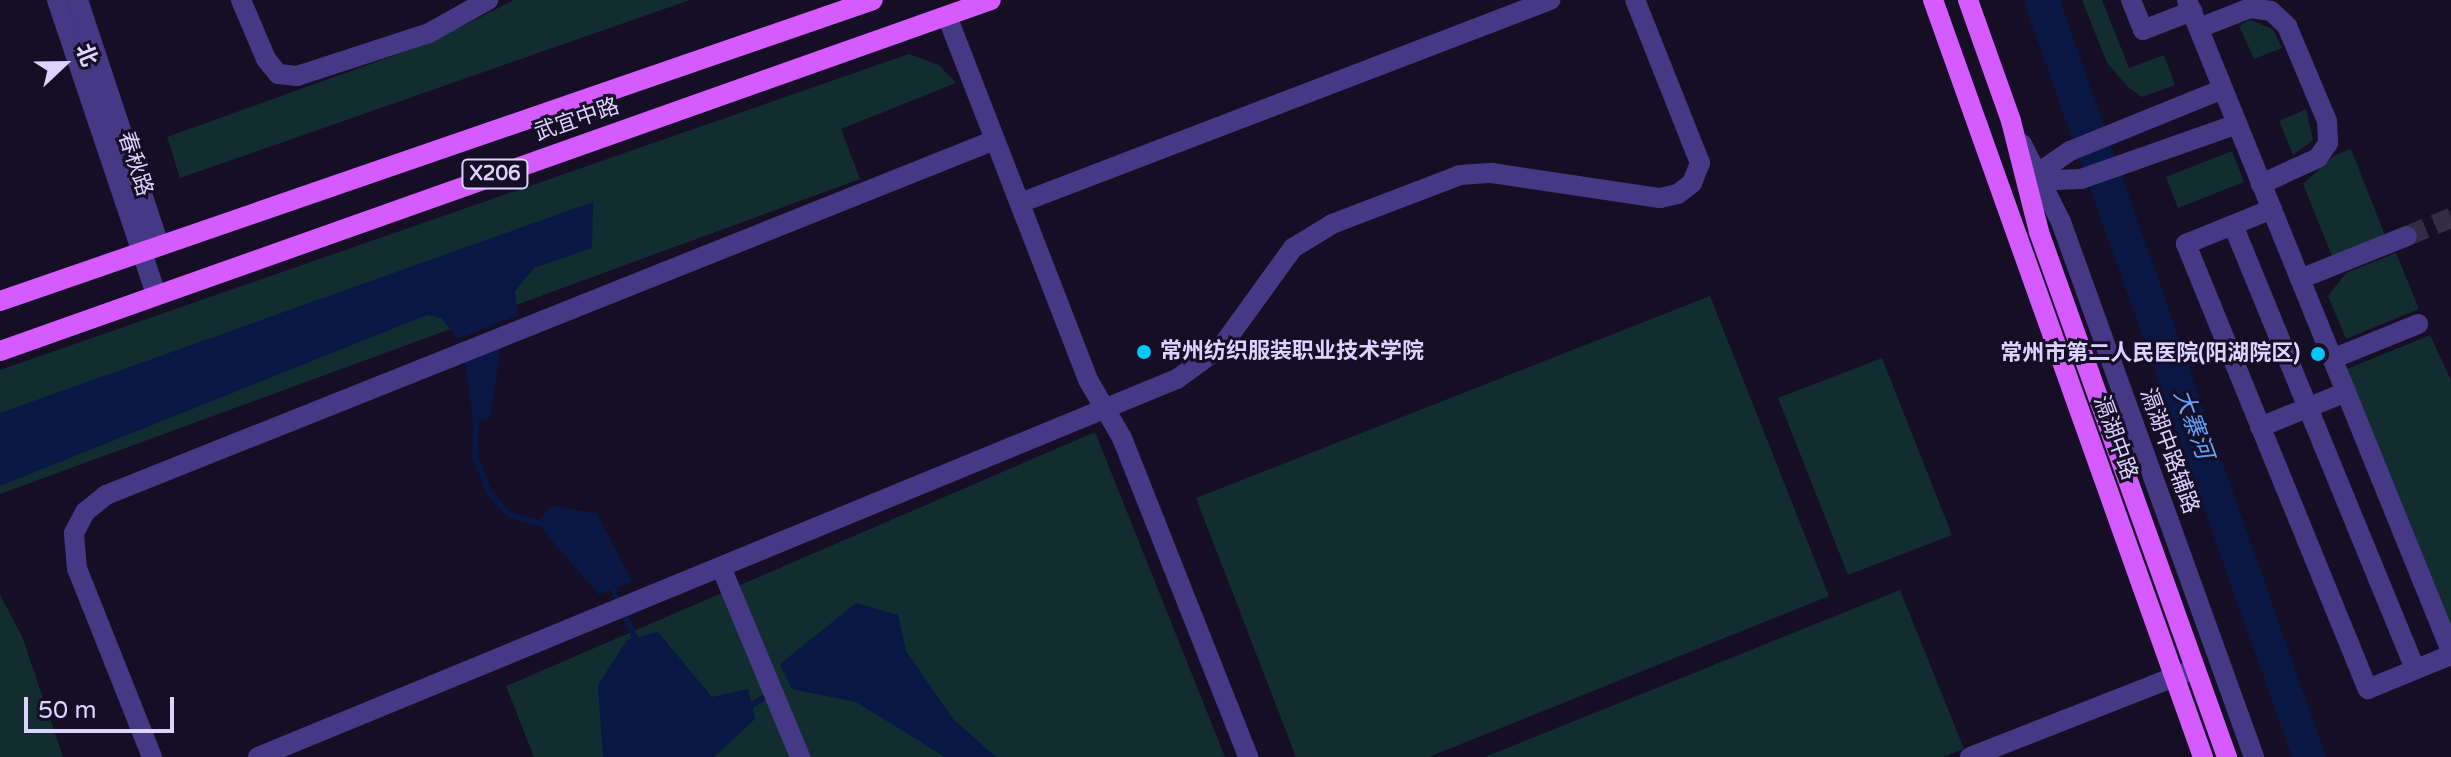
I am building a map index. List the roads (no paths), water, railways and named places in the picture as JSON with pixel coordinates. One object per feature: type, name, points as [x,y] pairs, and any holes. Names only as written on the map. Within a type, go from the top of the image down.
[{"type":"main road","name":"武宜中路","points":[[0,301],[832,7],[873,0]]},
{"type":"main road","name":"武宜中路","points":[[0,351],[991,0]]},
{"type":"main road","name":"滆湖中路","points":[[1933,0],[2203,757]]},
{"type":"main road","name":"滆湖中路","points":[[1968,0],[2035,179],[2039,232],[2227,757]]},
{"type":"street","name":"春秋路","points":[[57,0],[149,248]]},
{"type":"street","name":"春秋路","points":[[78,0],[149,248],[156,295]]},
{"type":"street","points":[[241,0],[266,59],[278,74],[297,76],[429,33],[488,0]]},
{"type":"street","points":[[1020,203],[1550,0]]},
{"type":"street","points":[[258,757],[1177,379],[1222,346],[1293,248],[1332,224],[1460,175],[1492,173],[1660,198],[1678,194],[1692,183],[1700,163],[1635,0]]},
{"type":"street","points":[[2131,0],[2143,30],[2193,13],[2250,8],[2271,11],[2287,26],[2327,121],[2328,143],[2318,158],[2261,184]]},
{"type":"street","points":[[2193,13],[2451,653],[2368,689],[2186,244],[2272,209]]},
{"type":"street","points":[[947,16],[1088,380],[1122,438],[1248,757]]},
{"type":"street","points":[[2035,179],[2070,151],[2223,89]]},
{"type":"street","points":[[2035,179],[2081,179],[2121,163],[2179,148],[2237,124]]},
{"type":"street","points":[[152,757],[77,569],[74,533],[85,512],[106,495],[995,140]]},
{"type":"street","name":"滆湖中路辅路","points":[[2035,179],[2061,222],[2254,757]]},
{"type":"street","points":[[2233,225],[2415,669]]},
{"type":"street","points":[[2300,279],[2407,236]]},
{"type":"street","points":[[2332,359],[2418,324]]},
{"type":"street","points":[[2260,427],[2346,392]]},
{"type":"street","points":[[721,567],[800,757]]},
{"type":"street","points":[[1970,757],[2195,669]]},
{"type":"water","name":"大寨河","points":[[2023,0],[2060,0],[2326,757],[2292,757]]},
{"type":"water","points":[[593,202],[592,248],[534,268],[515,291],[518,315],[458,339],[441,318],[427,315],[0,486],[0,413]]},
{"type":"water","points":[[501,346],[490,418],[473,424],[465,362]]},
{"type":"water","points":[[551,506],[597,513],[632,581],[599,595],[537,523]]},
{"type":"water","points":[[856,603],[898,615],[906,651],[953,719],[996,757],[945,757],[856,702],[792,689],[780,664]]},
{"type":"water","points":[[658,632],[712,697],[748,689],[755,719],[714,757],[603,757],[598,685],[627,640]]},
{"type":"waterway","points":[[476,416],[475,457],[489,492],[508,514],[543,525]]},
{"type":"waterway","points":[[610,582],[638,645]]},
{"type":"waterway","points":[[747,708],[768,695]]},
{"type":"tunnel","points":[[2407,236],[2451,218]]},
{"type":"place","name":"常州纺织服装职业技术学院","points":[[1144,352]]},
{"type":"place","name":"常州市第二人民医院(阳湖院区)","points":[[2318,354]]}]
